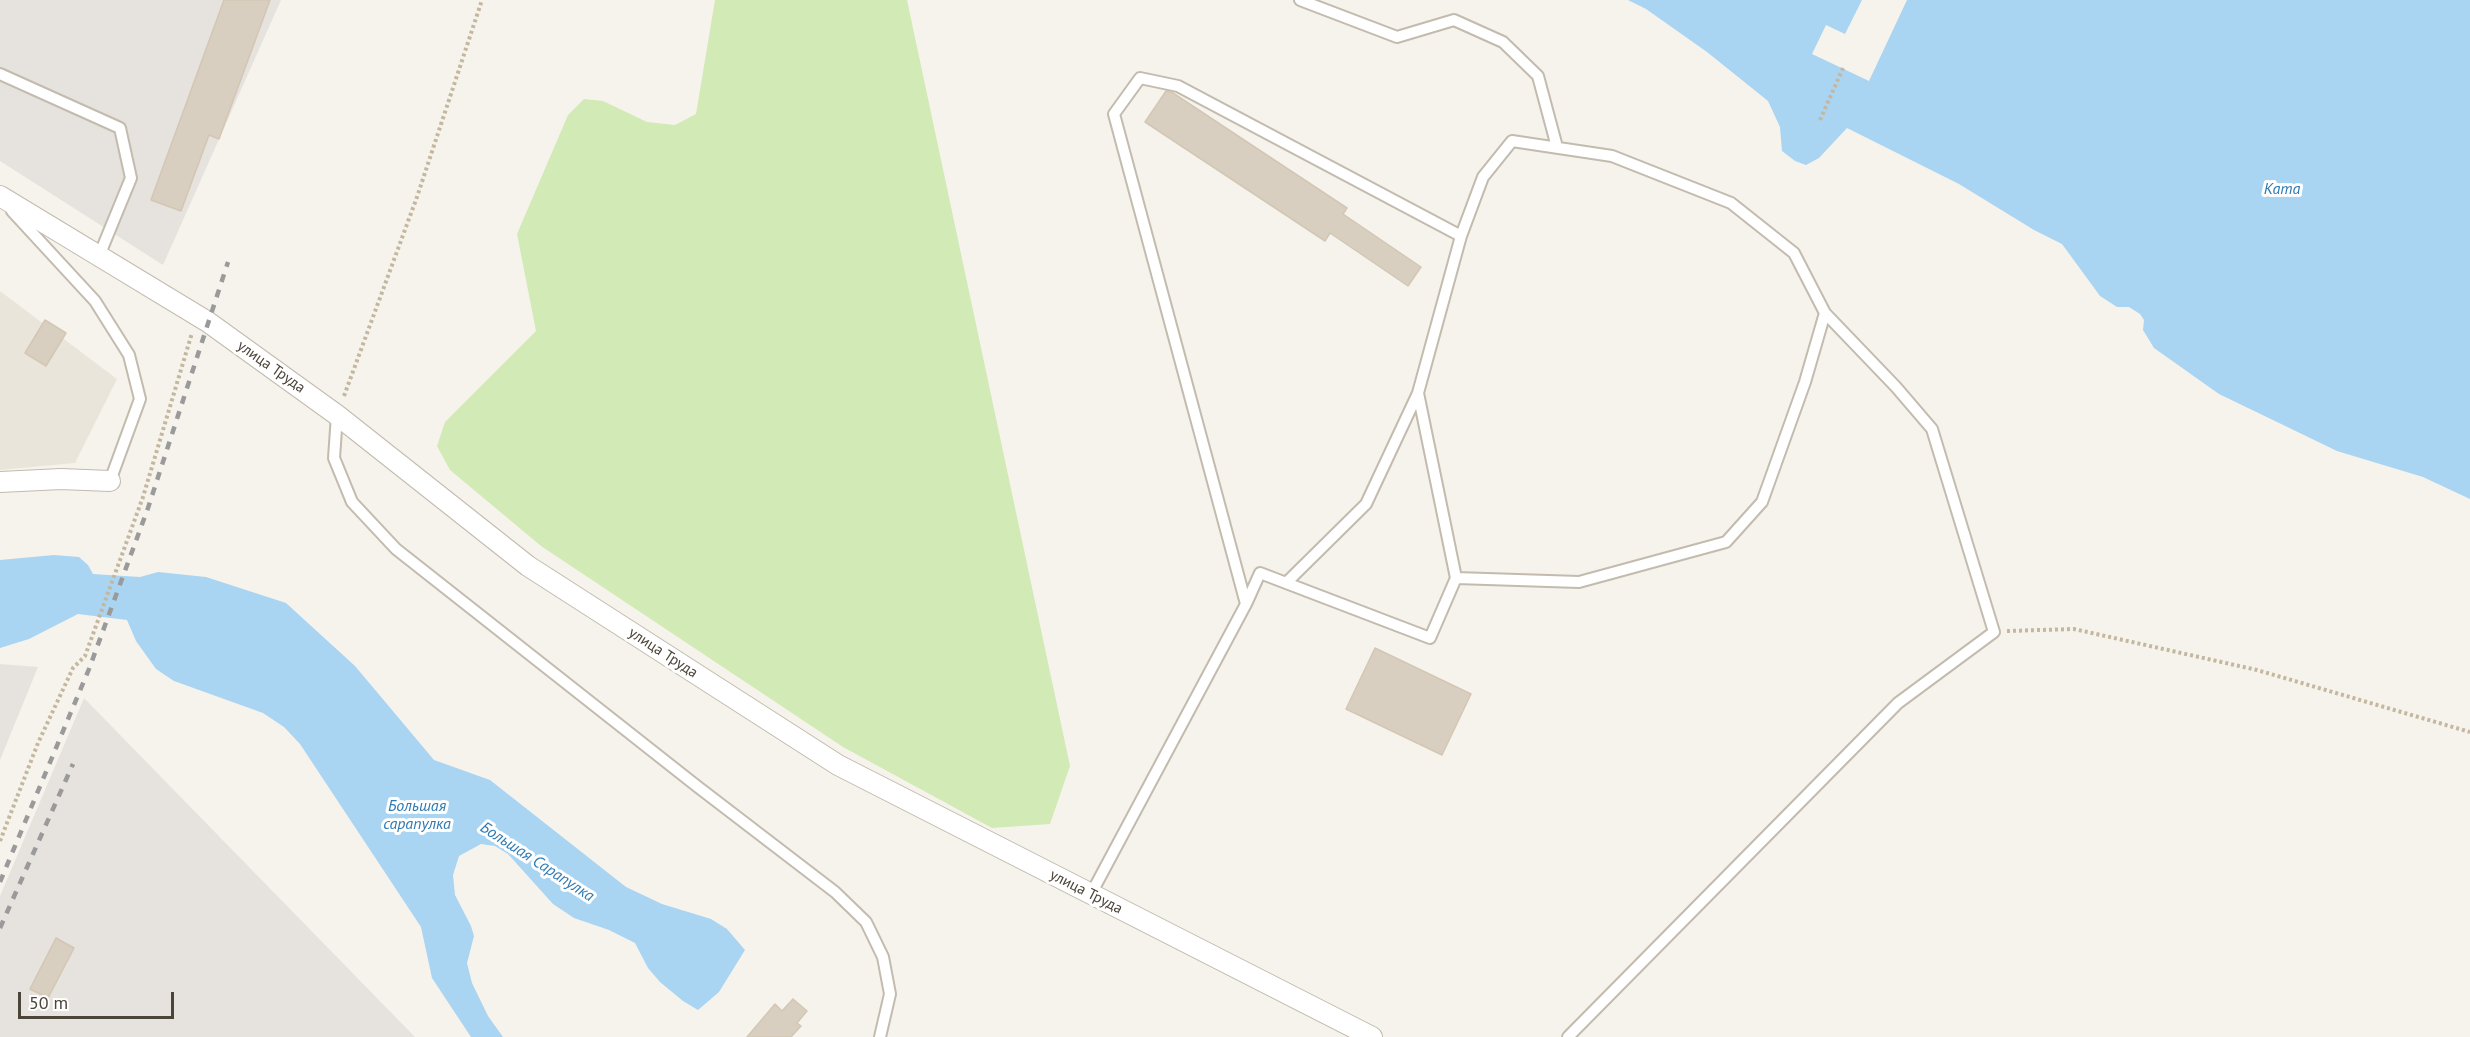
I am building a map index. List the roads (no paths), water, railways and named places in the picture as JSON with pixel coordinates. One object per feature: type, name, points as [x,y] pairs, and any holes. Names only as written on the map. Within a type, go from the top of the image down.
[{"type":"street","name":"улица Труда","points":[[0,197],[198,316],[337,415],[528,566],[838,765],[1372,1037]]},
{"type":"street","points":[[0,482],[61,479],[110,481]]},
{"type":"lane","points":[[1300,0],[1397,37],[1455,20],[1503,42],[1538,76],[1557,147]]},
{"type":"lane","points":[[0,74],[120,128],[131,178],[99,256]]},
{"type":"lane","points":[[1246,604],[1114,114],[1140,78],[1178,86],[1461,236]]},
{"type":"lane","points":[[1286,583],[1366,504],[1418,393],[1461,236],[1483,177],[1512,141],[1612,156],[1731,203],[1794,253],[1826,313],[1932,429],[1994,632],[1898,703],[1568,1037]]},
{"type":"lane","points":[[0,197],[95,301],[129,355],[140,399],[110,481]]},
{"type":"lane","points":[[1456,578],[1579,582],[1725,542],[1762,502],[1805,382],[1826,313]]},
{"type":"lane","points":[[1091,894],[1246,604],[1260,573],[1430,638],[1456,578],[1418,393]]},
{"type":"lane","points":[[337,415],[334,458],[352,502],[396,549],[835,892],[866,922],[883,957],[890,994],[880,1037]]},
{"type":"water","name":"Kama","points":[[1628,0],[2470,0],[2470,499],[2423,477],[2337,451],[2219,394],[2154,348],[2143,330],[2144,320],[2140,314],[2129,307],[2117,307],[2100,296],[2062,244],[2034,230],[1959,184],[1847,128],[1819,158],[1806,165],[1795,161],[1782,151],[1780,127],[1768,101],[1707,52],[1646,9]]},
{"type":"water","name":"Большая сарапулка","points":[[54,555],[79,557],[88,565],[93,574],[140,577],[158,572],[206,577],[286,603],[355,666],[434,760],[490,780],[626,887],[662,904],[711,919],[727,929],[745,950],[719,992],[698,1010],[660,982],[648,968],[635,943],[609,930],[574,918],[553,904],[508,854],[495,846],[481,844],[459,856],[453,875],[455,895],[474,936],[467,963],[472,983],[488,1016],[503,1037],[471,1037],[432,978],[421,927],[300,744],[284,727],[263,713],[174,681],[156,669],[136,641],[127,620],[78,614],[29,639],[0,648],[0,560]]},
{"type":"railway","points":[[0,882],[89,669],[148,508],[228,262]]},
{"type":"railway","points":[[0,928],[73,764]]},
{"type":"water label","name":"Большая Сарапулка","points":[[537,862]]}]
